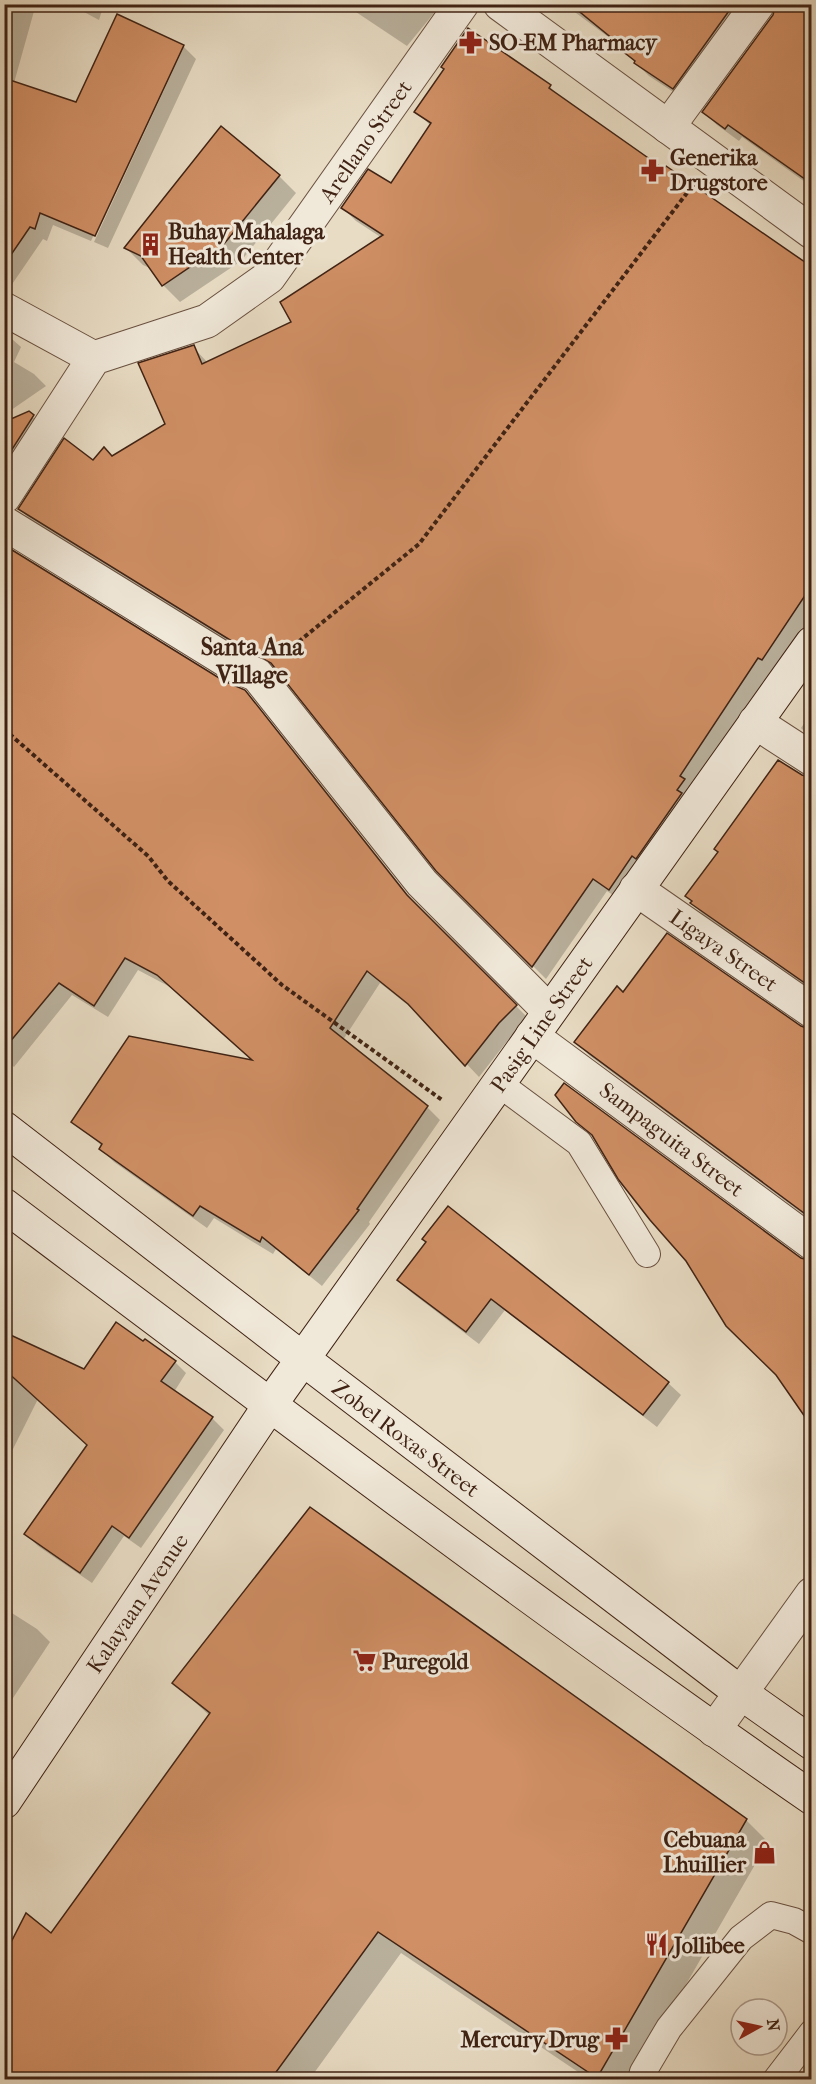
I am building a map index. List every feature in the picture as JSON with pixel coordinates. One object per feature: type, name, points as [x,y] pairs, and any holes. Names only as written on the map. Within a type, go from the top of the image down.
[{"type":"main road","name":"Arellano Street","points":[[94,358],[207,321],[269,277],[462,4]]},
{"type":"main road","points":[[500,4],[812,232]]},
{"type":"main road","points":[[668,127],[758,4]]},
{"type":"main road","points":[[4,309],[94,358],[4,497]]},
{"type":"main road","points":[[4,523],[234,665],[257,675]]},
{"type":"main road","name":"Pasig Line Street","points":[[270,1405],[812,642]]},
{"type":"main road","name":"Sampaguita Street","points":[[257,675],[422,883],[541,1024],[812,1243]]},
{"type":"main road","points":[[755,722],[812,759]]},
{"type":"main road","name":"Ligaya Street","points":[[636,889],[812,1011]]},
{"type":"main road","name":"Zobel Roxas Street","points":[[4,1128],[741,1693],[812,1743]]},
{"type":"main road","points":[[4,1205],[270,1405],[714,1730],[812,1798]]},
{"type":"main road","name":"Kalayaan Avenue","points":[[4,1802],[270,1405]]},
{"type":"main road","points":[[714,1730],[812,1594]]},
{"type":"lane","points":[[498,1083],[579,1143],[647,1254]]},
{"type":"lane","points":[[641,2079],[669,2028],[741,1938],[771,1915],[794,1921],[812,1931]]},
{"type":"lane","points":[[776,2079],[812,2033]]},
{"type":"path","points":[[257,675],[419,543],[712,159]]},
{"type":"path","points":[[4,729],[148,856],[168,881],[282,985],[471,1122]]},
{"type":"building","points":[[570,4],[734,4],[673,89],[634,63],[635,61],[612,43],[614,40]]},
{"type":"building","points":[[776,4],[812,4],[812,184],[728,125],[725,129],[702,112],[773,15]]},
{"type":"building","points":[[117,14],[184,45],[95,236],[40,213],[35,229],[30,227],[4,265],[4,78],[76,102]]},
{"type":"building","points":[[468,28],[551,85],[549,88],[664,169],[666,166],[812,267],[812,585],[762,660],[758,658],[680,776],[685,779],[677,790],[682,793],[636,859],[632,856],[609,890],[593,879],[532,967],[436,871],[271,663],[18,509],[64,438],[93,460],[104,447],[112,456],[165,424],[138,363],[194,345],[202,364],[291,322],[280,302],[383,235],[341,208],[368,169],[391,183],[431,123],[414,112],[444,69],[441,67]]},
{"type":"building","points":[[221,126],[280,175],[224,244],[162,286],[141,256],[124,248]]},
{"type":"building","points":[[29,411],[34,415],[4,462],[4,422]]},
{"type":"building","points":[[4,545],[224,681],[245,690],[407,895],[517,1005],[499,1023],[465,1066],[408,1004],[367,971],[330,1028],[428,1106],[357,1209],[359,1210],[309,1275],[262,1237],[260,1242],[200,1206],[193,1216],[99,1149],[102,1144],[71,1122],[129,1036],[252,1060],[157,975],[125,958],[94,1006],[59,983],[4,1049]]},
{"type":"building","points":[[778,760],[802,775],[812,778],[812,988],[690,903],[692,901],[685,896],[718,852],[714,849]]},
{"type":"building","points":[[667,933],[801,1026],[812,1030],[812,1219],[574,1042],[617,986],[623,992]]},
{"type":"building","points":[[564,1083],[801,1258],[812,1261],[812,1427],[776,1375],[726,1326],[686,1261],[618,1179],[592,1135],[576,1122],[555,1095]]},
{"type":"building","points":[[448,1206],[669,1382],[643,1415],[491,1299],[466,1332],[397,1280],[426,1242],[422,1239]]},
{"type":"building","points":[[116,1322],[176,1361],[161,1381],[213,1417],[129,1538],[112,1526],[80,1573],[24,1534],[87,1445],[4,1369],[4,1332],[84,1369]]},
{"type":"building","name":"Puregold","points":[[310,1507],[747,1819],[597,2078],[378,1932],[271,2079],[4,2079],[4,1956],[26,1913],[51,1933],[210,1713],[172,1683]]},
{"type":"place","name":"SO-EM Pharmacy","points":[[471,42]]},
{"type":"place","name":"Generika Drugstore","points":[[652,170]]},
{"type":"place","name":"Buhay Mahalaga Health Center","points":[[150,244]]},
{"type":"place","name":"Puregold","points":[[364,1661]]},
{"type":"place","name":"Cebuana Lhuillier","points":[[764,1852]]},
{"type":"place","name":"Jollibee","points":[[656,1945]]},
{"type":"place","name":"Mercury Drug","points":[[617,2039]]},
{"type":"district","name":"Santa Ana Village","points":[[252,661]]}]
